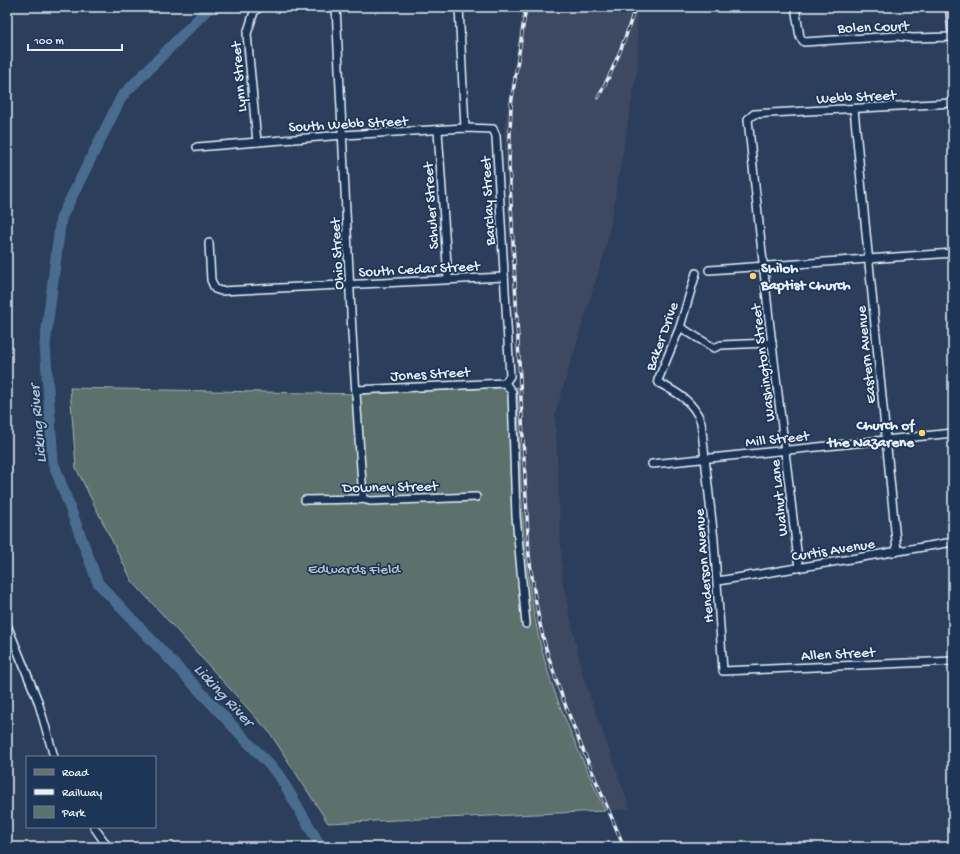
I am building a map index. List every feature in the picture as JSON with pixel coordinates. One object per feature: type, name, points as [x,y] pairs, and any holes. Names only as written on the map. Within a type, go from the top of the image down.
[{"type":"main road","points":[[950,7],[953,38]]},
{"type":"street","name":"Ohio Street","points":[[336,7],[363,499]]},
{"type":"street","points":[[459,7],[465,128]]},
{"type":"street","name":"Bolen Court","points":[[796,7],[800,39],[806,42],[897,36],[912,38],[953,38]]},
{"type":"street","name":"Lynn Street","points":[[257,9],[247,34],[257,142]]},
{"type":"street","name":"Webb Street","points":[[760,114],[953,104]]},
{"type":"street","name":"Eastern Avenue","points":[[854,109],[897,552]]},
{"type":"street","name":"Washington Street","points":[[760,114],[751,115],[747,123],[786,450]]},
{"type":"street","name":"South Webb Street","points":[[196,147],[465,128],[493,129],[496,136]]},
{"type":"street","name":"Schuler Street","points":[[438,131],[448,279]]},
{"type":"street","name":"Barclay Street","points":[[496,136],[510,376],[505,383]]},
{"type":"street","name":"South Cedar Street","points":[[209,243],[211,280],[215,289],[221,291],[504,277]]},
{"type":"street","points":[[709,270],[953,253]]},
{"type":"street","name":"Baker Drive","points":[[696,273],[680,327],[659,378],[659,383],[682,396],[693,405],[701,422],[704,459]]},
{"type":"street","points":[[680,327],[714,348],[721,346],[772,342]]},
{"type":"street","points":[[505,383],[512,392],[516,508],[526,624]]},
{"type":"street","name":"Jones Street","points":[[356,390],[505,383]]},
{"type":"street","name":"Mill Street","points":[[652,464],[953,433]]},
{"type":"street","name":"Walnut Lane","points":[[786,450],[799,568]]},
{"type":"street","name":"Henderson Avenue","points":[[704,459],[718,581],[723,671]]},
{"type":"street","name":"Downey Street","points":[[305,500],[363,499],[370,501],[476,497]]},
{"type":"street","name":"Curtis Avenue","points":[[718,581],[953,542]]},
{"type":"street","points":[[7,625],[38,701],[54,756]]},
{"type":"street","name":"Allen Street","points":[[723,671],[953,661]]},
{"type":"street","points":[[95,828],[107,847]]},
{"type":"shaded area","points":[[523,7],[637,7],[638,64],[607,244],[555,414],[563,584],[583,676],[630,809],[605,811],[560,706],[542,652],[527,580],[504,129]]},
{"type":"green space","name":"Edwards Field","points":[[517,387],[523,520],[535,619],[548,672],[562,712],[605,811],[328,823],[270,733],[132,581],[76,468],[70,388],[358,394]]},
{"type":"waterway","name":"Licking River","points":[[210,7],[122,96],[61,218],[45,344],[53,462],[98,583],[279,775],[321,847]]},
{"type":"railway","points":[[526,7],[511,105],[509,164],[529,556],[539,620],[545,646],[575,729],[624,847]]},
{"type":"railway","points":[[598,98],[619,54],[635,7]]},
{"type":"place","name":"Shiloh Baptist Church","points":[[753,276]]},
{"type":"place","name":"Church of the Nazarene","points":[[922,433]]}]
